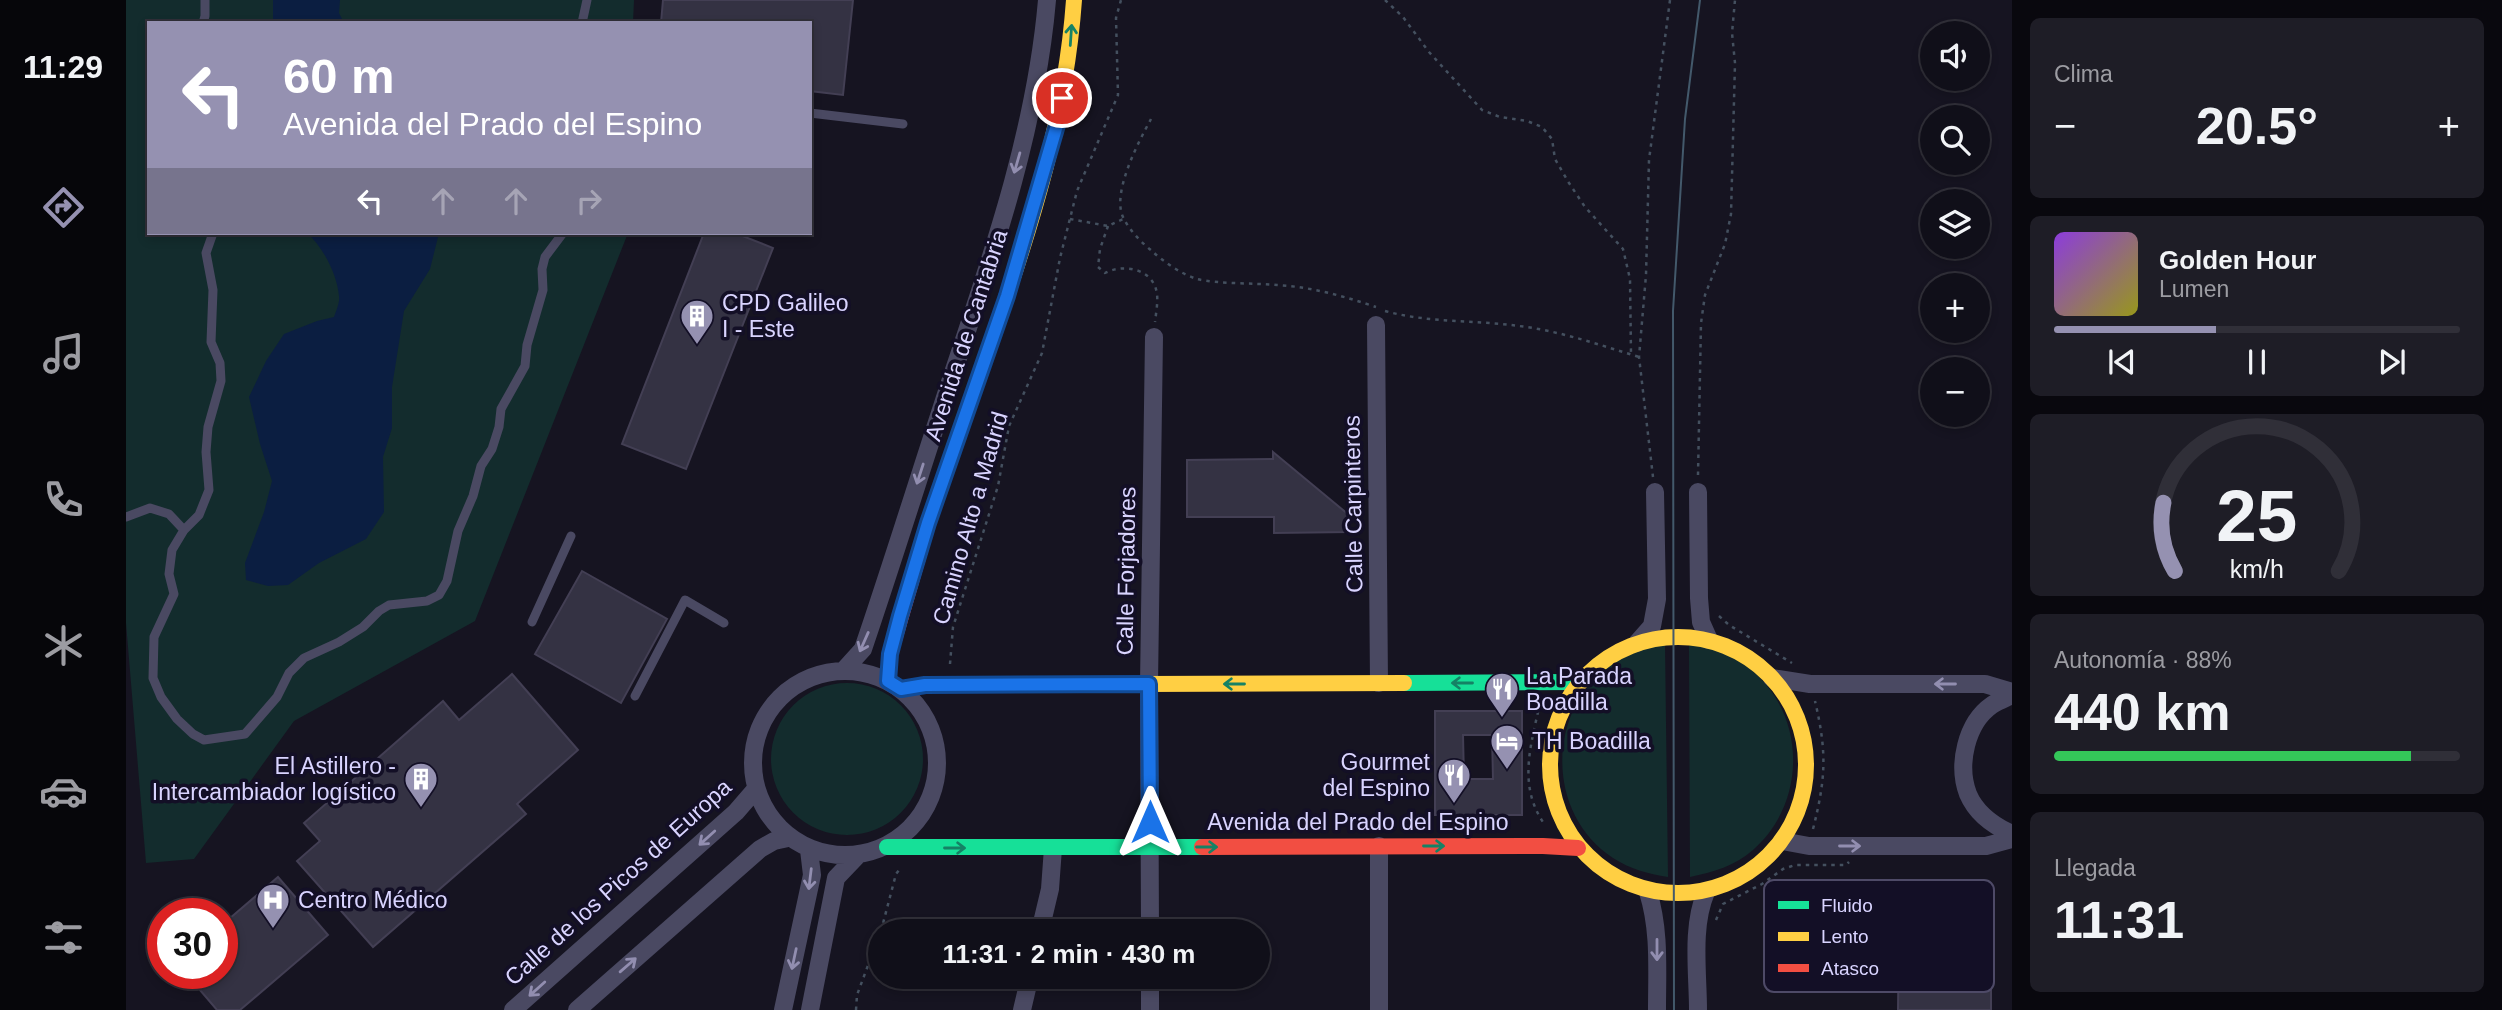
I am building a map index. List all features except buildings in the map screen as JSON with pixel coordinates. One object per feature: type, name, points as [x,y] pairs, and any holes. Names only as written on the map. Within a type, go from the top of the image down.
[{"type":"street","name":"Avenida de Cantabria","points":[[844,670],[863,649],[981,289],[1029,124],[1043,48],[1046,0]]},
{"type":"street","name":"Avenida de Cantabria","points":[[895,685],[890,654],[900,616],[928,523],[1007,296],[1057,125],[1071,44],[1074,0]]},
{"type":"street","name":"Calle Carpinteros","points":[[1376,325],[1379,683]]},
{"type":"street","name":"Calle Forjadores","points":[[1150,919],[1149,684],[1154,337]]},
{"type":"street","points":[[1637,643],[1652,626],[1657,599],[1655,492]]},
{"type":"street","points":[[1698,492],[1699,598],[1701,622],[1710,640]]},
{"type":"street","points":[[1674,636],[1710,640],[1744,654],[1772,678],[1796,715],[1807,758],[1802,801],[1783,841],[1749,873],[1706,892],[1673,895],[1648,892],[1609,875],[1578,848],[1556,809],[1549,765],[1557,721],[1579,682],[1606,658],[1637,643],[1674,636]]},
{"type":"street","points":[[844,670],[871,674],[895,685],[922,712],[936,746],[937,778],[927,807],[910,830],[887,847],[857,856],[809,850],[788,838],[768,816],[755,790],[752,764],[755,739],[765,715],[785,691],[808,677],[844,670]]},
{"type":"street","points":[[1772,678],[1810,684],[1985,684],[2012,693]]},
{"type":"street","points":[[895,685],[1579,682]]},
{"type":"street","points":[[2012,693],[1991,706],[1971,729],[1963,756],[1968,794],[1985,818],[2012,834]]},
{"type":"street","name":"Calle de los Picos de Europa","points":[[513,1010],[736,812],[755,790]]},
{"type":"street","points":[[577,1010],[760,849],[774,841],[788,838]]},
{"type":"street","points":[[1783,841],[1809,846],[1986,846],[2012,839]]},
{"type":"street","points":[[1379,846],[1380,1010]]},
{"type":"street","name":"Avenida del Prado del Espino","points":[[887,847],[1578,848]]},
{"type":"street","points":[[1043,919],[1050,889],[1053,848]]},
{"type":"street","points":[[783,1010],[812,875],[809,850]]},
{"type":"street","points":[[810,1010],[836,878],[857,856]]},
{"type":"street","points":[[1648,892],[1657,932],[1657,1010]]},
{"type":"street","points":[[1698,1010],[1698,931],[1701,903],[1706,892]]},
{"type":"street","points":[[1022,1010],[1027,989]]},
{"type":"street","points":[[1150,989],[1150,1010]]},
{"type":"lane","points":[[204,21],[205,0]]},
{"type":"lane","points":[[582,21],[587,0]]},
{"type":"lane","points":[[812,113],[903,124]]},
{"type":"lane","points":[[212,235],[206,253],[213,290],[211,342],[220,363],[222,381],[208,427],[206,452],[209,490],[199,515],[184,530],[172,550],[169,573],[174,594],[154,636],[153,678],[161,697],[177,719],[204,740],[244,734],[277,697],[289,673],[303,658],[340,642],[363,627],[379,611],[389,605],[427,601],[439,595],[447,581],[458,531],[473,496],[481,466],[492,449],[501,409],[525,366],[527,345],[543,290],[542,270],[545,257],[562,235]]},
{"type":"lane","points":[[126,517],[150,508],[169,514],[184,530]]},
{"type":"lane","points":[[532,622],[571,537]]},
{"type":"lane","points":[[635,696],[685,600],[724,623]]},
{"type":"path","name":"Camino Alto a Madrid","points":[[949,685],[953,627],[998,486],[1009,426],[1042,353],[1077,191],[1118,95],[1116,18],[1121,0]]},
{"type":"path","points":[[1385,0],[1403,17],[1429,52],[1482,110],[1542,127],[1552,139],[1555,159],[1569,183],[1585,207],[1623,249],[1630,279],[1631,354]]},
{"type":"path","points":[[1655,492],[1639,357],[1646,275],[1649,160],[1670,0]]},
{"type":"path","points":[[1698,492],[1701,323],[1705,295],[1721,256],[1731,214],[1735,63],[1732,33],[1735,0]]},
{"type":"path","points":[[1152,119],[1138,143],[1124,181],[1120,206],[1123,219],[1145,246],[1166,263],[1197,279],[1282,285],[1335,293],[1388,312],[1521,326],[1583,339],[1639,357]]},
{"type":"path","points":[[1070,219],[1108,226],[1123,219]]},
{"type":"path","points":[[1108,226],[1100,249],[1098,267],[1105,273],[1116,267],[1138,270],[1151,278],[1157,294],[1154,337]]},
{"type":"path","points":[[1717,615],[1791,662],[1810,684],[1825,754],[1821,799],[1809,846]]},
{"type":"path","points":[[1544,683],[1528,747],[1529,786],[1540,818],[1545,824],[1544,846]]},
{"type":"path","points":[[1768,880],[1783,869],[1795,865],[1846,864],[1870,846]]},
{"type":"path","points":[[884,919],[896,874],[914,848]]},
{"type":"path","points":[[1698,931],[1713,930],[1723,904],[1764,883]]},
{"type":"path","points":[[856,1010],[857,995],[868,966]]},
{"type":"green space","points":[[126,0],[634,0],[633,21],[147,21],[147,235],[627,235],[475,621],[294,721],[194,859],[146,863],[126,623]]},
{"type":"green space","points":[[1665,644],[1668,877],[1646,873],[1626,865],[1613,858],[1590,838],[1574,813],[1565,786],[1562,757],[1567,728],[1578,702],[1595,678],[1624,656]]},
{"type":"green space","points":[[1689,644],[1727,655],[1761,679],[1778,701],[1788,726],[1793,752],[1792,779],[1785,805],[1772,829],[1753,850],[1739,860],[1690,877]]},
{"type":"green space","points":[[847,683],[876,689],[900,706],[917,730],[923,759],[917,788],[900,812],[876,829],[847,835],[818,829],[794,812],[777,788],[771,759],[777,730],[794,706],[818,689]]},
{"type":"water","points":[[273,0],[340,0],[339,13],[343,21],[273,21]]},
{"type":"water","points":[[309,235],[438,235],[430,269],[404,311],[392,387],[392,428],[383,457],[384,512],[366,539],[319,563],[288,585],[268,586],[246,580],[245,563],[272,481],[249,397],[266,361],[284,334],[334,317],[339,301],[338,288],[324,253]]},
{"type":"tram line","points":[[1674,1010],[1673,311],[1685,119],[1700,0]]},
{"type":"traffic: fast","points":[[1404,683],[1579,682]]},
{"type":"traffic: fast","points":[[887,847],[1202,847]]},
{"type":"traffic: slow","points":[[994,333],[1045,169],[1063,85],[1074,0]]},
{"type":"traffic: slow","points":[[1665,637],[1691,637],[1715,642],[1738,652],[1769,674],[1785,694],[1801,728],[1806,765],[1801,802],[1785,836],[1769,856],[1749,872],[1715,888],[1691,893],[1665,893],[1641,888],[1618,878],[1587,856],[1571,836],[1555,802],[1550,778],[1550,752],[1555,728],[1565,705],[1587,674],[1607,658],[1641,642],[1665,637]]},
{"type":"traffic: slow","points":[[901,689],[925,685],[1404,683]]},
{"type":"traffic: jam","points":[[888,681],[890,654],[928,523],[994,333]]},
{"type":"traffic: jam","points":[[1202,847],[1578,848]]},
{"type":"place","name":"CPD Galileo I - Este","points":[[697,346]]},
{"type":"place","name":"La Parada Boadilla","points":[[1502,719]]},
{"type":"place","name":"TH Boadilla","points":[[1507,771]]},
{"type":"place","name":"Gourmet del Espino","points":[[1454,805]]},
{"type":"place","name":"El Astillero - Intercambiador logístico","points":[[421,809]]},
{"type":"place","name":"Centro Médico","points":[[273,930]]},
{"type":"route","points":[[1062,98],[1057,125],[1007,296],[928,523],[900,616],[890,654],[888,681],[901,689],[925,685],[1149,684],[1150,822]]}]
